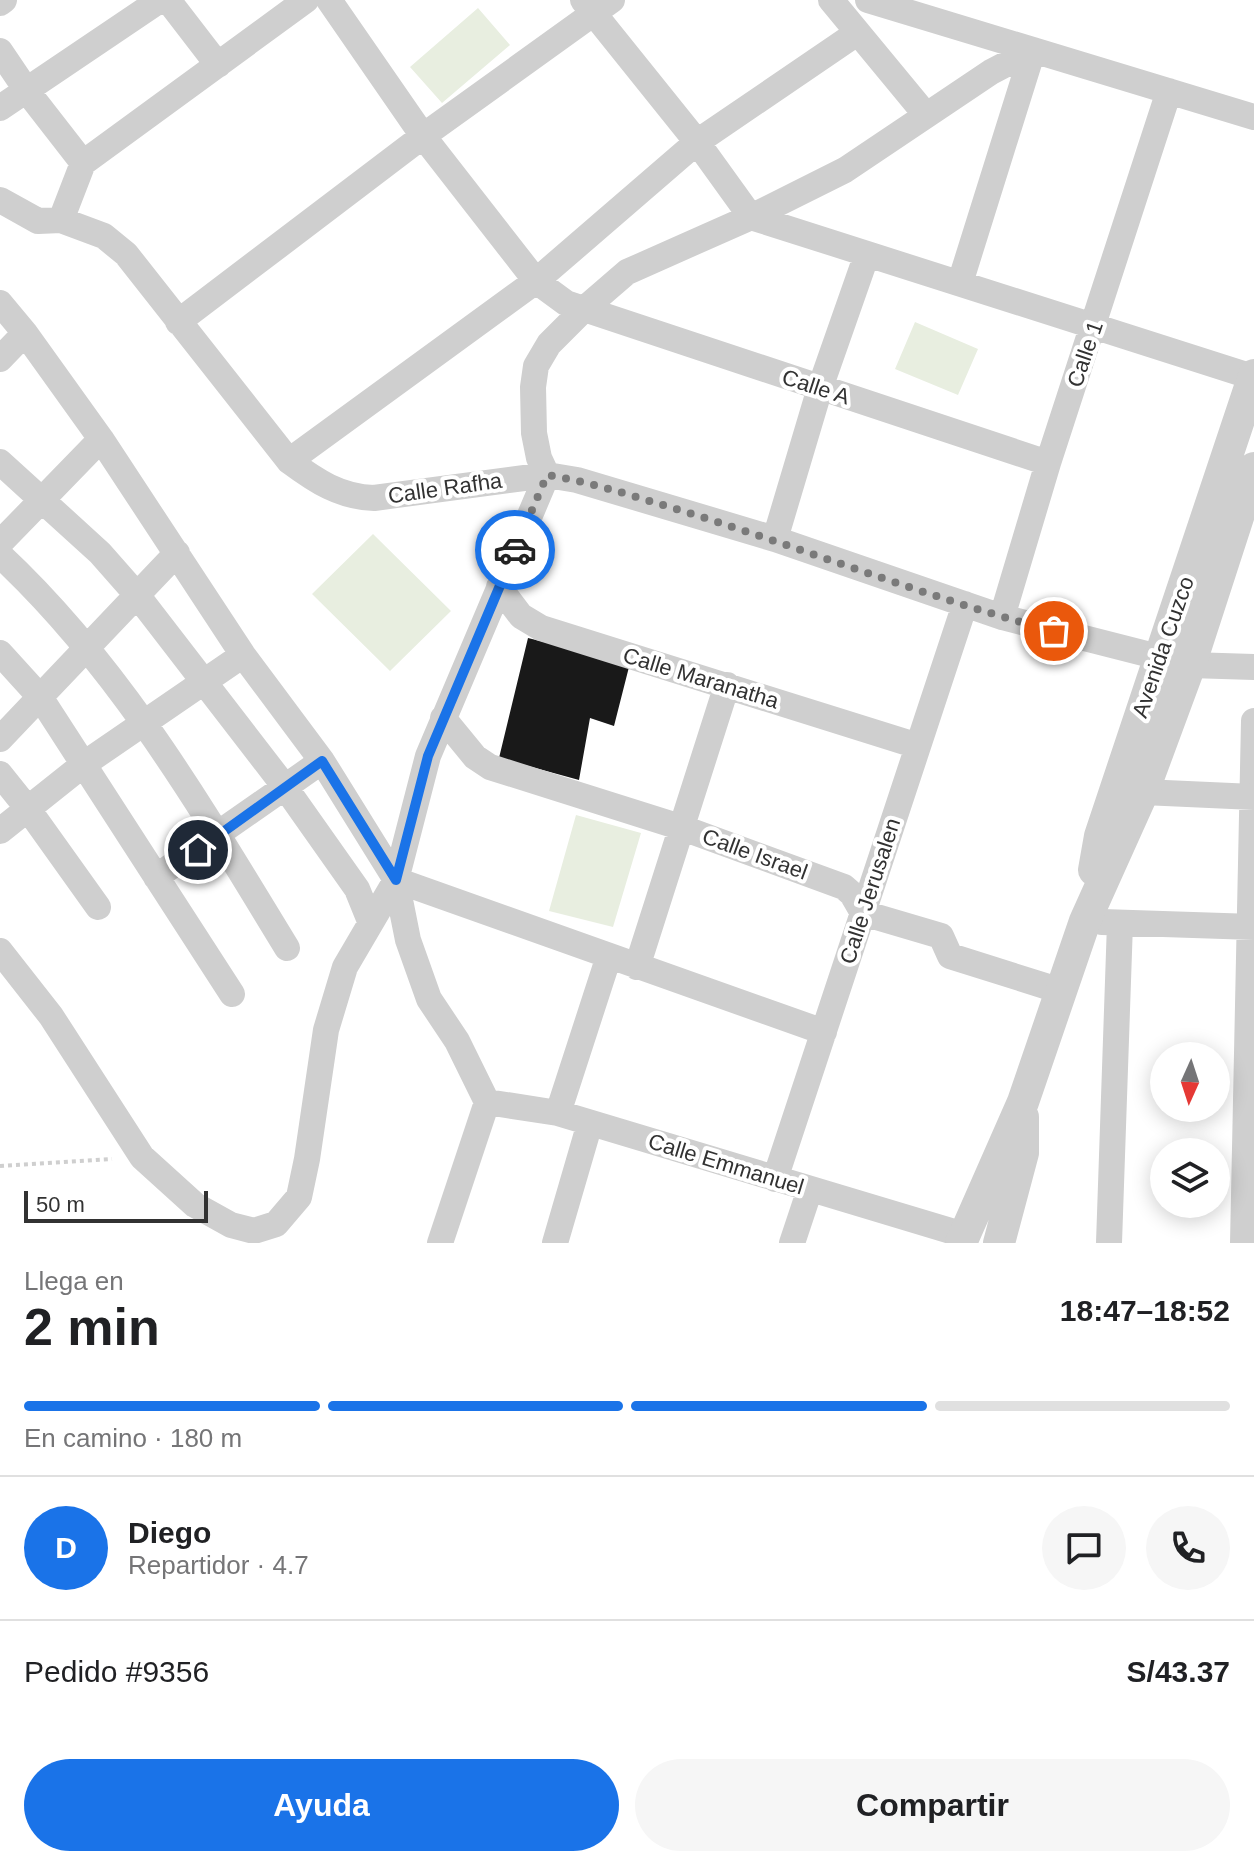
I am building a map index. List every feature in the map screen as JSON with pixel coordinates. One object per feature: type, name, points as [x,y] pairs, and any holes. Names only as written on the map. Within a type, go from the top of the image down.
[{"type":"street","points":[[0,108],[160,0]]},
{"type":"street","points":[[168,0],[218,65]]},
{"type":"street","points":[[61,220],[83,163],[306,0]]},
{"type":"street","name":"Calle A","points":[[329,0],[423,136],[536,281],[566,303],[1048,463]]},
{"type":"street","points":[[831,0],[926,115]]},
{"type":"street","points":[[868,0],[1254,117]]},
{"type":"street","points":[[178,322],[596,5],[751,217],[1254,376]]},
{"type":"street","points":[[289,461],[536,281],[697,142],[857,33]]},
{"type":"street","points":[[0,951],[51,1016],[142,1157],[230,1234],[276,1224],[299,1197],[326,1030],[345,967],[396,880],[428,756],[547,475],[539,458],[534,433],[533,387],[536,366],[549,344],[627,272],[751,217],[845,170],[991,72],[1033,50]]},
{"type":"street","points":[[960,283],[1033,50]]},
{"type":"street","points":[[0,51],[83,163]]},
{"type":"street","name":"Calle 1","points":[[1002,617],[1048,463],[1169,91]]},
{"type":"street","name":"Calle Rafha","points":[[0,201],[38,221],[61,220],[104,236],[126,254],[289,461],[325,485],[356,497],[374,498],[547,475],[603,487],[775,539],[1002,617],[1175,662],[1254,667]]},
{"type":"street","points":[[775,539],[820,388],[867,254]]},
{"type":"street","points":[[0,303],[101,439],[243,655],[322,761],[396,880],[408,940],[429,999],[457,1041],[487,1102],[440,1243]]},
{"type":"street","points":[[0,359],[25,333]]},
{"type":"street","name":"Avenida Cuzco","points":[[962,1239],[1023,1102],[1085,921],[1143,792],[1175,662],[1254,376]]},
{"type":"street","points":[[0,543],[101,439]]},
{"type":"street","points":[[0,462],[100,553],[137,595],[285,787],[357,889],[370,921]]},
{"type":"street","name":"Avenida Cuzco","points":[[1085,921],[1100,836],[1175,662],[1246,513],[1254,468]]},
{"type":"street","points":[[0,739],[177,553]]},
{"type":"street","points":[[0,555],[43,595],[144,723],[186,781],[287,948]]},
{"type":"street","name":"Calle Maranatha","points":[[499,587],[521,616],[541,628],[918,746]]},
{"type":"street","name":"Calle Jerusalen","points":[[775,1179],[965,604]]},
{"type":"street","points":[[0,653],[40,697],[232,994]]},
{"type":"street","points":[[0,831],[84,764],[243,655]]},
{"type":"street","points":[[637,967],[727,685]]},
{"type":"street","name":"Calle Israel","points":[[443,718],[475,757],[490,767],[680,827],[844,887],[863,913]]},
{"type":"street","points":[[1243,1243],[1254,721]]},
{"type":"street","points":[[156,877],[322,761]]},
{"type":"street","points":[[0,774],[98,907]]},
{"type":"street","points":[[1143,792],[1254,797]]},
{"type":"street","points":[[396,880],[824,1032]]},
{"type":"street","points":[[863,913],[941,936],[950,956],[1061,991]]},
{"type":"street","points":[[1085,921],[1252,927]]},
{"type":"street","points":[[1109,1243],[1120,923]]},
{"type":"street","points":[[558,1113],[609,956]]},
{"type":"street","name":"Calle Emmanuel","points":[[487,1102],[558,1113],[810,1189],[962,1239]]},
{"type":"street","name":"Avenida Cuzco","points":[[999,1243],[1023,1153],[1023,1102]]},
{"type":"street","points":[[555,1243],[590,1123]]},
{"type":"street","points":[[792,1243],[810,1189]]},
{"type":"path","points":[[0,1166],[142,1157]]},
{"type":"shaded area","points":[[478,8],[510,45],[442,103],[410,67]]},
{"type":"shaded area","points":[[915,322],[978,349],[958,395],[895,369]]},
{"type":"shaded area","points":[[373,534],[451,611],[390,671],[312,594]]},
{"type":"shaded area","points":[[576,815],[641,833],[613,927],[549,911]]},
{"type":"building","points":[[528,638],[630,663],[614,726],[590,718],[579,780],[499,758]]},
{"type":"way so far","points":[[515,550],[547,475],[603,487],[775,539],[1002,617],[1054,631]]},
{"type":"route","points":[[198,850],[322,761],[396,880],[428,756],[515,550]]}]
